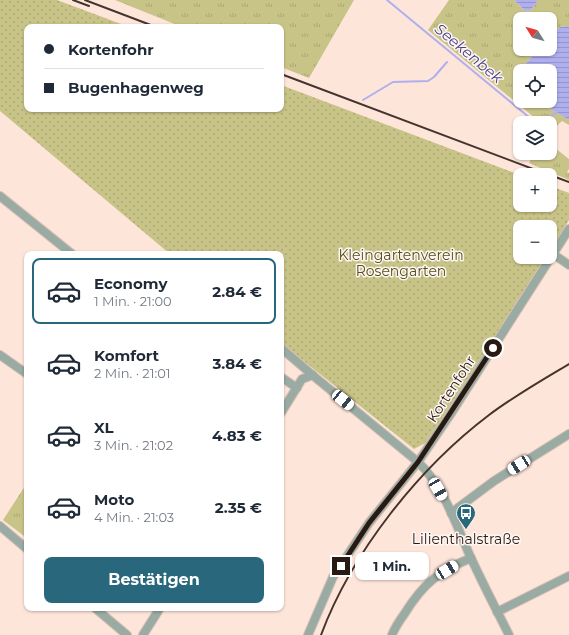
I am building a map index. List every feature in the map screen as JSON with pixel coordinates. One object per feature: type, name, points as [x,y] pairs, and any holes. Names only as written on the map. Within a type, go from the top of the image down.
[{"type":"street","points":[[0,196],[68,251]]},
{"type":"street","name":"Kortenfohr","points":[[557,248],[569,229]]},
{"type":"street","points":[[557,257],[569,265]]},
{"type":"street","name":"Kortenfohr","points":[[308,635],[334,577],[369,523],[418,462],[450,415],[547,264]]},
{"type":"street","points":[[284,351],[428,471],[451,512],[471,558],[509,635]]},
{"type":"street","points":[[0,355],[24,372]]},
{"type":"street","points":[[284,408],[302,379],[313,375]]},
{"type":"street","points":[[284,379],[297,388]]},
{"type":"street","points":[[451,512],[494,481],[569,434]]},
{"type":"street","points":[[0,526],[24,546]]},
{"type":"street","points":[[392,635],[420,590],[438,575],[456,564],[471,558]]},
{"type":"street","points":[[497,612],[569,576]]},
{"type":"street","points":[[98,611],[126,635]]},
{"type":"street","points":[[144,635],[158,611]]},
{"type":"green space","name":"Kleingartenverein Rosengarten","points":[[0,0],[57,0],[121,24],[24,24],[24,112],[284,112],[284,86],[513,172],[513,212],[557,212],[557,189],[569,193],[569,220],[557,240],[557,220],[513,220],[513,264],[542,264],[431,440],[414,449],[284,345],[284,251],[166,251],[0,111]]},
{"type":"green space","points":[[115,0],[354,0],[309,78],[284,68],[284,24],[175,24]]},
{"type":"green space","points":[[449,0],[514,0],[525,11],[531,10],[538,0],[569,0],[569,27],[560,27],[557,30],[557,12],[513,12],[513,56],[533,56],[525,64],[513,64],[513,100],[428,30]]},
{"type":"green space","points":[[523,108],[549,108],[569,120],[569,125],[562,121],[557,126],[557,116],[532,116]]},
{"type":"green space","points":[[557,150],[569,159],[569,169],[567,172],[569,173],[569,180],[557,175],[557,168],[541,168],[529,163],[530,160],[557,160]]},
{"type":"green space","points":[[24,488],[24,536],[3,520]]},
{"type":"water","points":[[514,0],[538,0],[531,10],[525,11]]},
{"type":"water","points":[[560,27],[569,27],[569,120],[549,108],[557,108],[557,64],[525,64],[533,56],[557,56],[557,30]]},
{"type":"waterway","name":"Seekenbek","points":[[387,0],[528,116]]},
{"type":"waterway","points":[[363,100],[393,82],[428,81],[434,77],[447,62]]},
{"type":"waterway","name":"Seekenbek","points":[[551,116],[557,112]]},
{"type":"railway","points":[[73,0],[89,6]]},
{"type":"railway","points":[[85,0],[148,24]]},
{"type":"railway","points":[[284,75],[530,168]]},
{"type":"railway","points":[[557,178],[569,182]]},
{"type":"railway","points":[[321,635],[334,604],[350,573],[369,543],[413,486],[463,436],[489,415],[518,395],[569,364]]},
{"type":"place","name":"Lilienthalstraße","points":[[466,530]]},
{"type":"route","points":[[341,566],[369,523],[418,462],[493,348]]}]
